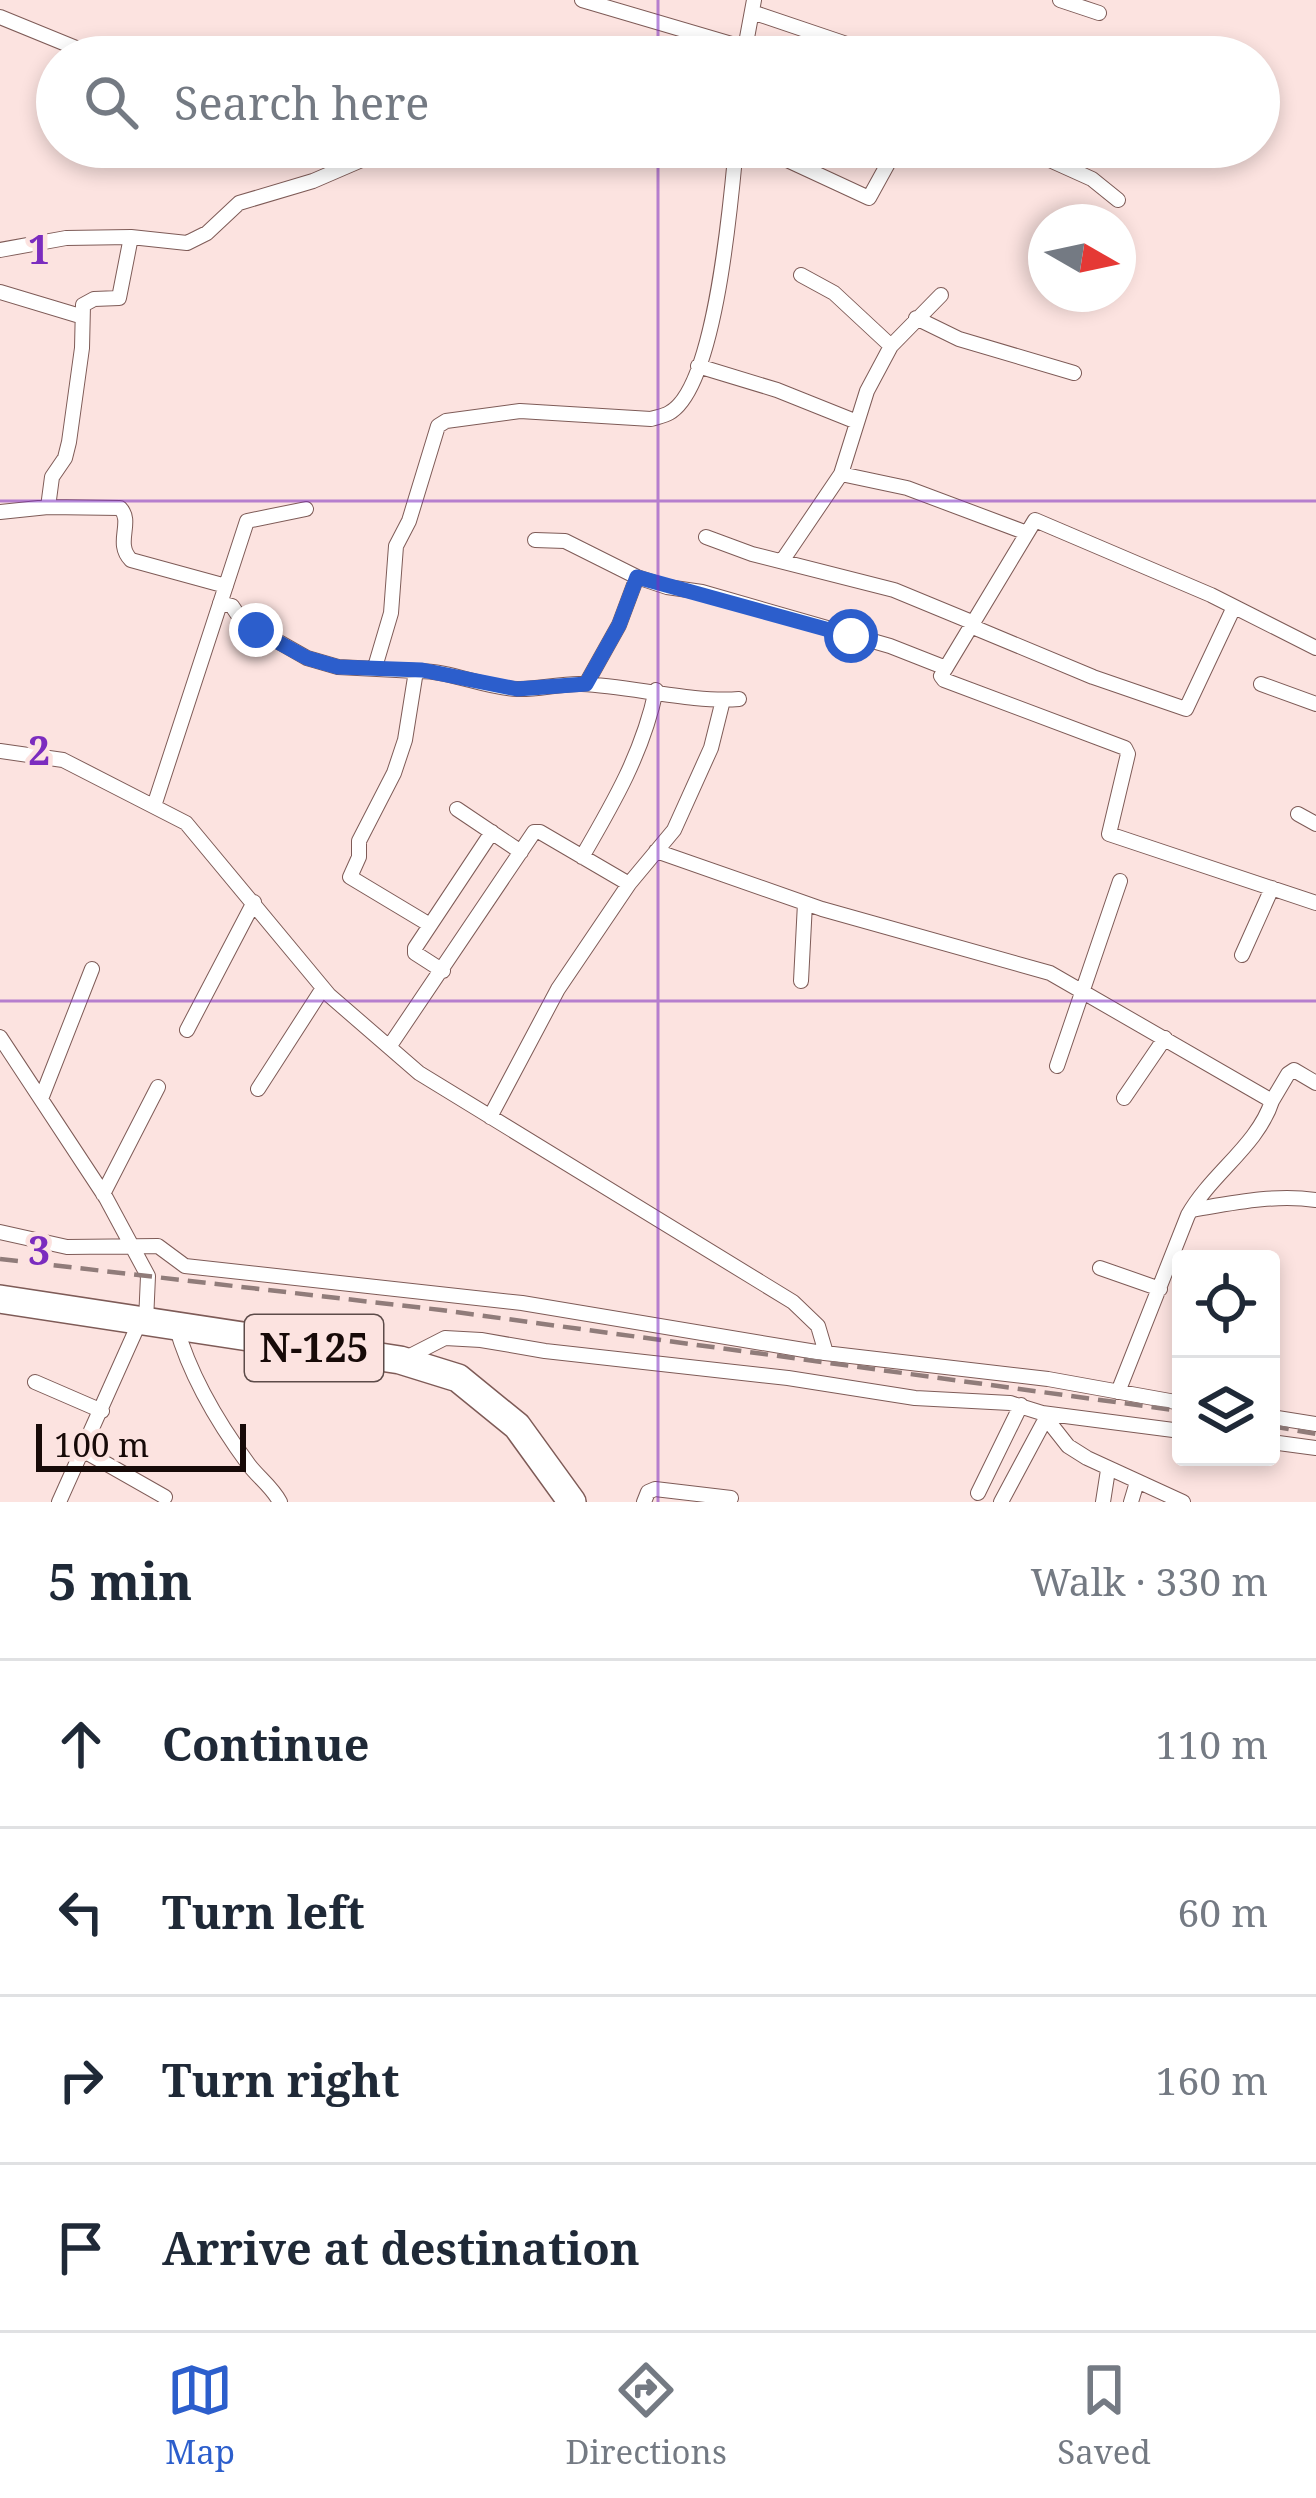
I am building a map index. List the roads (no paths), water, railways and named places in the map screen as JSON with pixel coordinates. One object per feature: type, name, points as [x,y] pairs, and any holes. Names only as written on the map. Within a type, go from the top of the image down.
[{"type":"highway","name":"N-125","points":[[0,1299],[400,1360],[458,1378],[517,1426],[572,1502]]},
{"type":"street","points":[[583,0],[694,36]]},
{"type":"street","points":[[1060,0],[1099,13]]},
{"type":"street","points":[[747,36],[753,6],[831,36]]},
{"type":"street","points":[[0,17],[47,36]]},
{"type":"street","points":[[0,250],[66,238],[131,237],[187,243],[207,233],[239,203],[314,182],[344,168]]},
{"type":"street","points":[[376,668],[391,613],[396,546],[409,521],[438,426],[520,411],[651,419],[672,412],[698,366],[721,283],[734,168]]},
{"type":"street","points":[[804,168],[869,198],[886,168]]},
{"type":"street","points":[[1069,168],[1092,178],[1118,200]]},
{"type":"street","points":[[48,507],[52,477],[69,442],[82,348],[80,316],[87,301],[119,298],[131,237]]},
{"type":"street","points":[[801,275],[834,293],[891,346]]},
{"type":"street","points":[[0,292],[80,316]]},
{"type":"street","points":[[782,561],[841,474],[867,391],[891,346],[941,295]]},
{"type":"street","points":[[916,318],[959,339],[1074,374]]},
{"type":"street","points":[[698,366],[777,390],[857,422]]},
{"type":"street","points":[[841,474],[908,488],[1027,533]]},
{"type":"street","points":[[0,512],[120,508],[126,519],[122,543],[131,560],[226,586]]},
{"type":"street","points":[[154,806],[247,521],[306,509]]},
{"type":"street","points":[[1316,649],[1234,607],[1035,520],[941,676],[1125,748],[1128,754],[1108,834],[1316,903]]},
{"type":"street","points":[[706,538],[894,590],[1093,677],[1186,709],[1234,607]]},
{"type":"street","points":[[536,540],[565,541],[637,577],[890,646],[946,668]]},
{"type":"street","points":[[586,684],[619,625],[637,577]]},
{"type":"street","points":[[220,603],[232,606],[242,621],[307,658],[338,667],[416,671],[517,689],[586,684],[740,699]]},
{"type":"street","points":[[416,671],[405,740],[394,773],[359,841],[359,857],[350,878],[430,926]]},
{"type":"street","points":[[1261,684],[1316,704]]},
{"type":"street","points":[[582,856],[630,774],[656,690]]},
{"type":"street","points":[[490,1117],[558,989],[629,884],[674,830],[710,748],[723,700]]},
{"type":"street","points":[[0,752],[63,760],[186,823],[323,988],[419,1072],[793,1302],[818,1326],[826,1354]]},
{"type":"street","points":[[457,809],[521,852]]},
{"type":"street","points":[[1298,814],[1316,824]]},
{"type":"street","points":[[443,970],[415,953],[491,832]]},
{"type":"street","points":[[389,1047],[535,832],[629,884]]},
{"type":"street","points":[[656,851],[806,903],[1049,973],[1272,1101]]},
{"type":"street","points":[[1058,1066],[1120,881]]},
{"type":"street","points":[[1242,955],[1272,888]]},
{"type":"street","points":[[188,1030],[254,902]]},
{"type":"street","points":[[801,981],[806,903]]},
{"type":"street","points":[[41,1099],[92,969]]},
{"type":"street","points":[[258,1089],[323,988]]},
{"type":"street","points":[[0,1037],[103,1194],[148,1276],[143,1321],[58,1502]]},
{"type":"street","points":[[1124,1098],[1165,1038]]},
{"type":"street","points":[[1118,1392],[1201,1192],[1259,1128],[1288,1074],[1294,1070],[1315,1080]]},
{"type":"street","points":[[103,1194],[158,1087]]},
{"type":"street","points":[[1191,1210],[1258,1199],[1316,1200]]},
{"type":"street","points":[[0,1232],[68,1247],[158,1246],[185,1266],[522,1303],[826,1354],[1048,1378],[1172,1401]]},
{"type":"street","points":[[1100,1268],[1160,1289]]},
{"type":"street","points":[[176,1326],[184,1355],[216,1416],[280,1502]]},
{"type":"street","points":[[400,1360],[445,1338],[482,1340],[544,1352],[915,1398],[1021,1406],[1044,1416],[1172,1430]]},
{"type":"street","points":[[35,1382],[102,1411]]},
{"type":"street","points":[[978,1493],[1021,1406]]},
{"type":"street","points":[[1044,1416],[1068,1446],[1108,1470],[1184,1502]]},
{"type":"street","points":[[1001,1502],[1044,1416]]},
{"type":"street","points":[[1280,1418],[1316,1424]]},
{"type":"street","points":[[1280,1443],[1316,1448]]},
{"type":"street","points":[[84,1451],[164,1497]]},
{"type":"street","points":[[1103,1502],[1108,1470]]},
{"type":"street","points":[[1132,1502],[1137,1482]]},
{"type":"street","points":[[644,1502],[648,1492],[656,1489],[730,1498]]},
{"type":"railway","points":[[0,1259],[441,1310],[1172,1410]]},
{"type":"railway","points":[[1280,1428],[1316,1434]]}]
